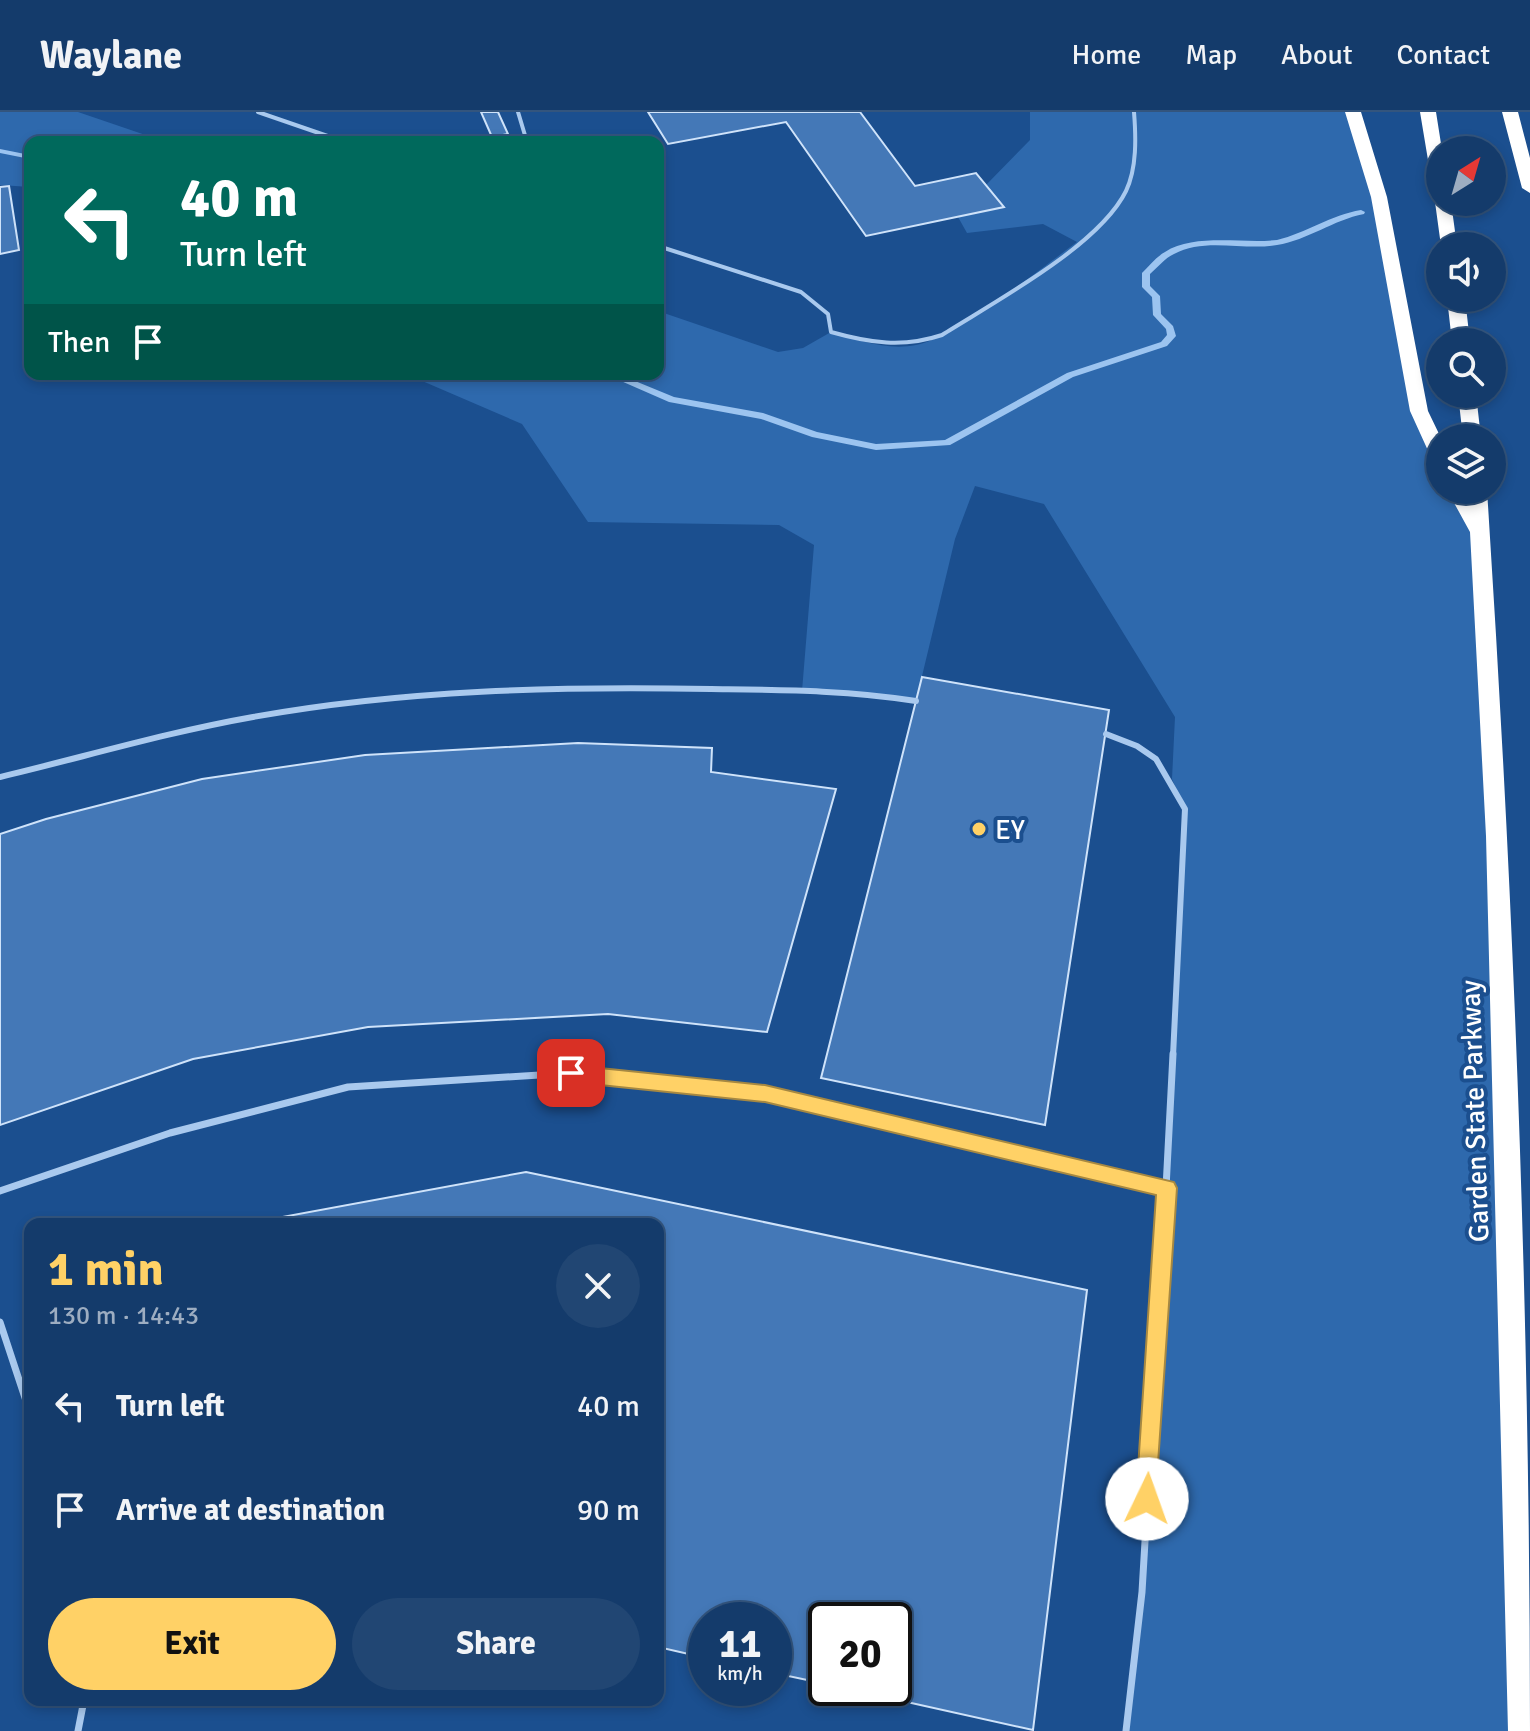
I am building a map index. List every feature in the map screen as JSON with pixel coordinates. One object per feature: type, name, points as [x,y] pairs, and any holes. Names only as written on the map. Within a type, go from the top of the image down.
[{"type":"highway","points":[[1353,112],[1379,197],[1405,315],[1419,411],[1426,426]]},
{"type":"highway","points":[[1428,112],[1432,136]]},
{"type":"highway","points":[[1510,112],[1530,188]]},
{"type":"highway","points":[[1464,504],[1481,540]]},
{"type":"highway","name":"Garden State Parkway","points":[[1478,504],[1498,852],[1524,1731]]},
{"type":"lane","points":[[258,112],[328,136]]},
{"type":"lane","points":[[518,112],[525,136]]},
{"type":"lane","points":[[664,248],[801,292],[828,314],[831,332],[877,346],[916,345],[942,335],[1099,225],[1125,194],[1134,163],[1134,112]]},
{"type":"lane","points":[[0,777],[253,717],[393,700],[550,689],[665,688],[862,692],[916,701]]},
{"type":"lane","points":[[1106,734],[1147,748],[1172,779],[1185,809],[1142,1592],[1126,1731]]},
{"type":"lane","points":[[0,1191],[170,1133],[348,1087],[571,1073],[765,1094],[1166,1188]]},
{"type":"lane","points":[[0,1322],[24,1395]]},
{"type":"lane","points":[[78,1731],[83,1706]]},
{"type":"shaded area","points":[[0,112],[78,112],[148,136],[24,136],[24,187],[0,185]]},
{"type":"shaded area","points":[[1030,112],[1353,112],[1419,411],[1426,426],[1426,504],[1464,504],[1481,540],[1524,1731],[1126,1731],[1142,1592],[1185,809],[1172,779],[1175,717],[1044,504],[975,486],[955,539],[916,701],[802,691],[814,545],[779,525],[588,522],[522,424],[420,380],[664,380],[664,313],[778,352],[803,348],[831,332],[894,347],[932,340],[998,301],[1077,242],[1043,224],[967,233],[958,217],[1003,207],[986,185],[1030,140]]},
{"type":"building","points":[[481,112],[498,112],[508,134],[492,136]]},
{"type":"building","points":[[648,112],[860,112],[915,186],[976,173],[1004,207],[866,236],[786,122],[668,144]]},
{"type":"building","points":[[9,186],[19,250],[0,254],[0,187]]},
{"type":"building","points":[[922,677],[1109,710],[1045,1125],[821,1078]]},
{"type":"building","points":[[578,743],[712,748],[711,772],[836,789],[767,1032],[608,1014],[368,1027],[193,1059],[0,1125],[0,834],[202,779],[365,755]]},
{"type":"building","points":[[526,1172],[1087,1290],[1033,1730],[912,1703],[912,1602],[808,1602],[808,1680],[792,1677],[792,1602],[688,1602],[688,1654],[664,1648],[664,1218],[277,1218]]},
{"type":"waterway","points":[[0,151],[24,156]]},
{"type":"waterway","points":[[624,380],[672,400],[763,416],[815,435],[876,447],[947,443],[1070,375],[1164,344],[1172,336],[1170,328],[1157,315],[1156,296],[1146,287],[1146,273],[1170,252],[1196,244],[1277,243],[1342,216],[1361,212]]},
{"type":"place","name":"EY","points":[[979,829]]},
{"type":"route","points":[[571,1073],[765,1094],[1166,1188],[1147,1499]]}]
